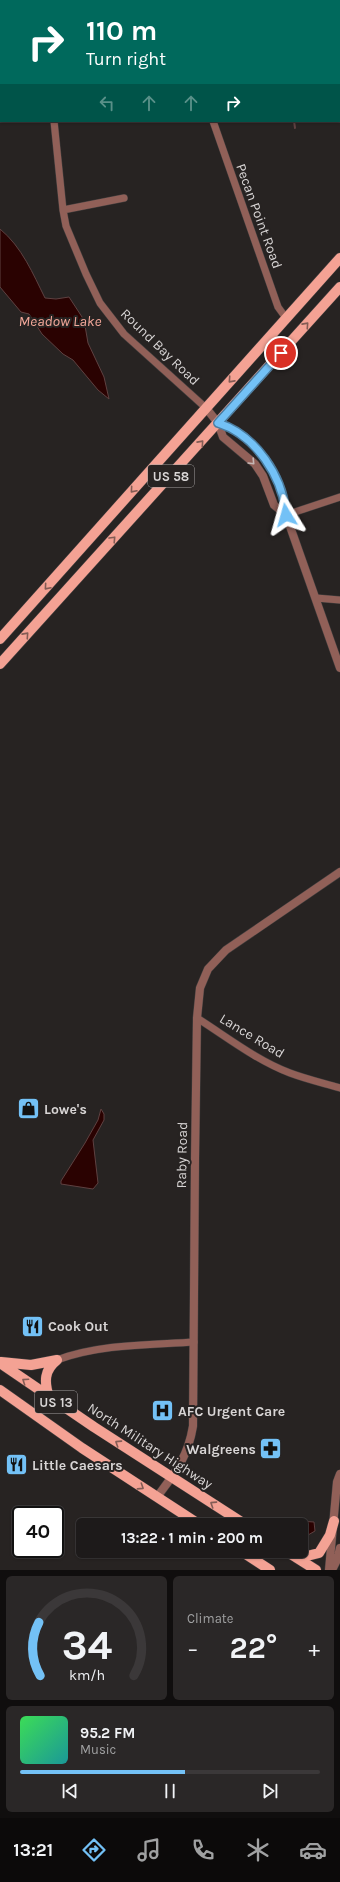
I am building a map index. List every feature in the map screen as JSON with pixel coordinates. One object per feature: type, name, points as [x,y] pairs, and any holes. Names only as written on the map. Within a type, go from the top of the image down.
[{"type":"main road","name":"US 58","points":[[0,639],[340,258]]},
{"type":"main road","name":"US 58","points":[[0,664],[340,287]]},
{"type":"main road","points":[[0,1363],[31,1365],[57,1360]]},
{"type":"main road","points":[[48,1397],[45,1376],[57,1360]]},
{"type":"main road","name":"North Military Highway","points":[[0,1363],[48,1397],[235,1518]]},
{"type":"main road","name":"US 13","points":[[0,1390],[157,1498],[189,1518]]},
{"type":"main road","points":[[308,1556],[319,1553],[330,1535],[334,1521]]},
{"type":"main road","points":[[252,1558],[270,1570]]},
{"type":"main road","points":[[296,1558],[316,1570]]},
{"type":"street","name":"Round Bay Road","points":[[54,122],[63,210],[72,240],[100,303],[111,319],[137,347],[206,408],[218,423]]},
{"type":"street","name":"Pecan Point Road","points":[[213,122],[278,307],[286,318]]},
{"type":"street","points":[[63,210],[124,198]]},
{"type":"street","points":[[218,423],[223,437],[255,464],[263,476],[274,505],[286,515]]},
{"type":"street","points":[[218,423],[231,427],[262,454],[270,464],[285,498],[286,515],[340,668]]},
{"type":"street","points":[[286,515],[340,497]]},
{"type":"street","points":[[316,598],[340,600]]},
{"type":"street","name":"Raby Road","points":[[157,1498],[184,1459],[192,1433],[197,1018],[200,988],[208,969],[237,941],[340,872]]},
{"type":"street","name":"Lance Road","points":[[197,1018],[254,1055],[274,1066],[290,1073],[340,1088]]},
{"type":"street","points":[[57,1360],[101,1348],[194,1342]]},
{"type":"street","points":[[329,1570],[337,1482],[340,1474]]},
{"type":"street","points":[[332,1570],[338,1560],[340,1548]]},
{"type":"water","name":"Meadow Lake","points":[[0,229],[21,252],[45,298],[56,299],[69,297],[84,320],[88,343],[104,377],[109,399],[98,390],[73,360],[63,354],[42,334],[29,314],[21,312],[0,287]]},
{"type":"water","points":[[101,1109],[104,1114],[104,1120],[93,1140],[98,1183],[93,1189],[61,1184],[61,1181],[98,1120]]},
{"type":"water","points":[[308,1522],[314,1522],[315,1531],[308,1535]]},
{"type":"waterway","points":[[294,122],[295,128]]},
{"type":"place","name":"Lowe's","points":[[29,1109]]},
{"type":"place","name":"Cook Out","points":[[32,1326]]},
{"type":"place","name":"AFC Urgent Care","points":[[162,1411]]},
{"type":"place","name":"Walgreens","points":[[271,1449]]},
{"type":"place","name":"Little Caesars","points":[[17,1465]]},
{"type":"route","points":[[281,353],[218,423],[231,427],[262,454],[270,464],[285,498],[286,515]]}]
